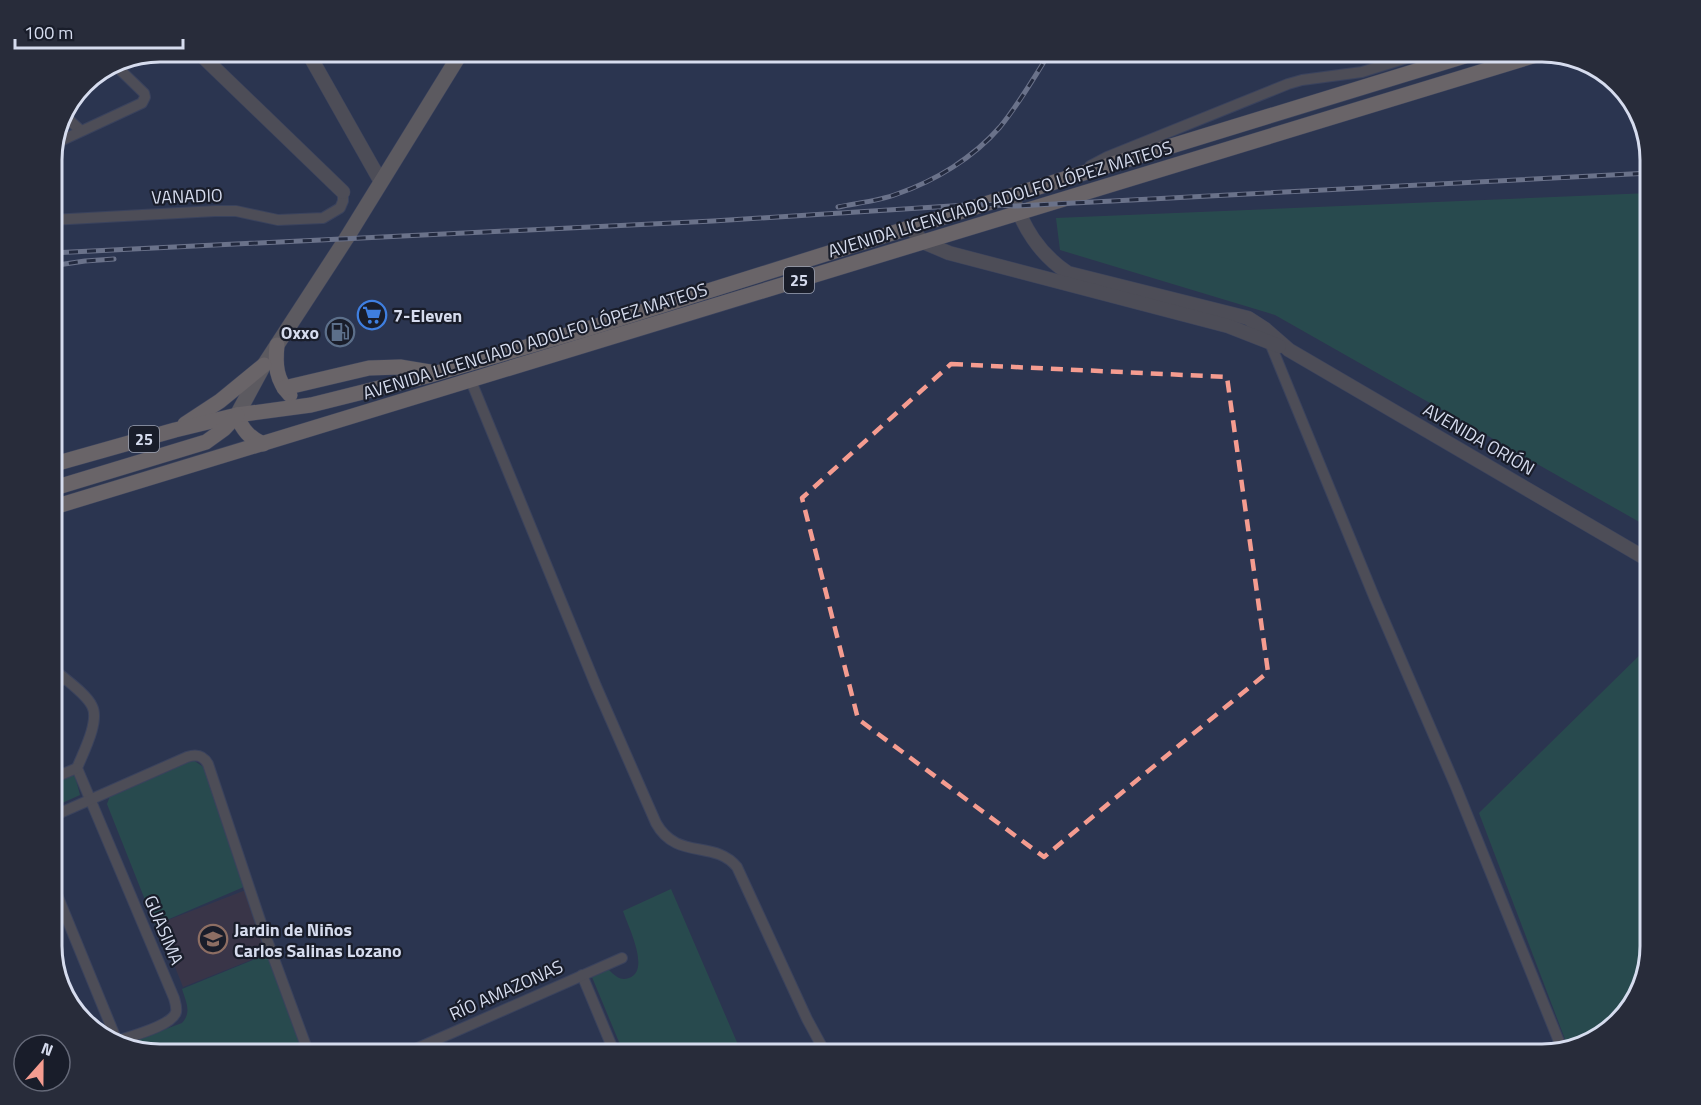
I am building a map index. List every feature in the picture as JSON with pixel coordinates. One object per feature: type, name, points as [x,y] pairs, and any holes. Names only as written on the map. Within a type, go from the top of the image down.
[{"type":"main road","points":[[62,486],[206,442],[237,416],[264,365],[455,62]]},
{"type":"main road","name":"AVENIDA LICENCIADO ADOLFO LÓPEZ MATEOS","points":[[62,462],[175,430],[237,416],[311,405],[436,373],[587,329],[1445,62]]},
{"type":"main road","name":"AVENIDA LICENCIADO ADOLFO LÓPEZ MATEOS","points":[[62,505],[1513,62]]},
{"type":"main road","points":[[277,345],[276,369],[284,388],[291,396],[311,405]]},
{"type":"main road","points":[[175,430],[220,401],[264,365]]},
{"type":"main road","points":[[284,388],[369,368],[400,367],[436,373]]},
{"type":"main road","points":[[237,416],[248,435],[263,444]]},
{"type":"street","points":[[210,62],[342,192]]},
{"type":"street","points":[[314,62],[381,182]]},
{"type":"street","points":[[1066,198],[1071,182],[1077,175],[1107,157],[1295,82],[1362,72],[1393,62]]},
{"type":"street","points":[[64,138],[139,106],[144,100],[144,93],[120,70]]},
{"type":"street","points":[[70,121],[80,130]]},
{"type":"street","name":"VANADIO","points":[[62,219],[215,211],[236,211],[278,220],[323,218],[340,208],[343,201],[342,192]]},
{"type":"street","name":"AVENIDA ORIÓN","points":[[1012,195],[1038,248],[1066,278]]},
{"type":"street","name":"AVENIDA ORIÓN","points":[[910,227],[923,242],[949,253],[1239,315],[1256,322],[1268,336],[1289,350],[1640,555]]},
{"type":"street","points":[[1268,336],[1559,1042]]},
{"type":"street","points":[[471,381],[596,686],[656,823],[662,833],[674,843],[727,858],[737,867],[821,1044]]},
{"type":"street","points":[[64,679],[94,709],[94,723],[77,768],[92,800]]},
{"type":"street","points":[[62,812],[187,757],[198,755],[208,764],[263,929],[305,1044]]},
{"type":"street","points":[[62,774],[77,768]]},
{"type":"street","name":"GUASIMA","points":[[92,800],[174,998],[176,1008],[175,1015],[168,1022],[127,1037]]},
{"type":"street","points":[[62,913],[113,1031]]},
{"type":"street","name":"RÍO AMAZONAS","points":[[427,1044],[622,958]]},
{"type":"street","points":[[582,975],[611,1044]]},
{"type":"highlighted area","points":[[951,364],[1227,377],[1268,672],[1044,857],[858,719],[802,498]]},
{"type":"shaded area","name":"Jardin de Niños Carlos Salinas Lozano","points":[[246,890],[266,954],[183,987],[158,924]]},
{"type":"green space","points":[[1640,193],[1640,522],[1275,315],[1060,250],[1056,218]]},
{"type":"green space","points":[[1640,655],[1639,958],[1636,971],[1623,1000],[1611,1015],[1579,1036],[1565,1040],[1479,813]]},
{"type":"green space","points":[[193,760],[205,768],[246,886],[155,925],[107,804],[110,796]]},
{"type":"green space","points":[[71,774],[75,776],[80,795],[62,803],[62,777]]},
{"type":"green space","points":[[671,889],[738,1044],[620,1044],[592,977],[608,969],[615,976],[623,979],[635,974],[638,958],[623,911]]},
{"type":"green space","points":[[270,953],[301,1044],[160,1044],[136,1040],[182,1023],[187,1011],[182,989]]},
{"type":"railway","points":[[838,207],[883,198],[911,189],[966,158],[1000,127],[1044,62]]},
{"type":"railway","points":[[62,252],[713,221],[983,204],[1015,206],[1640,174]]},
{"type":"railway","points":[[62,264],[114,259]]},
{"type":"place","name":"7-Eleven","points":[[372,315]]},
{"type":"place","name":"Oxxo","points":[[340,332]]},
{"type":"place","name":"Jardin de Niños Carlos Salinas Lozano","points":[[213,939]]}]
